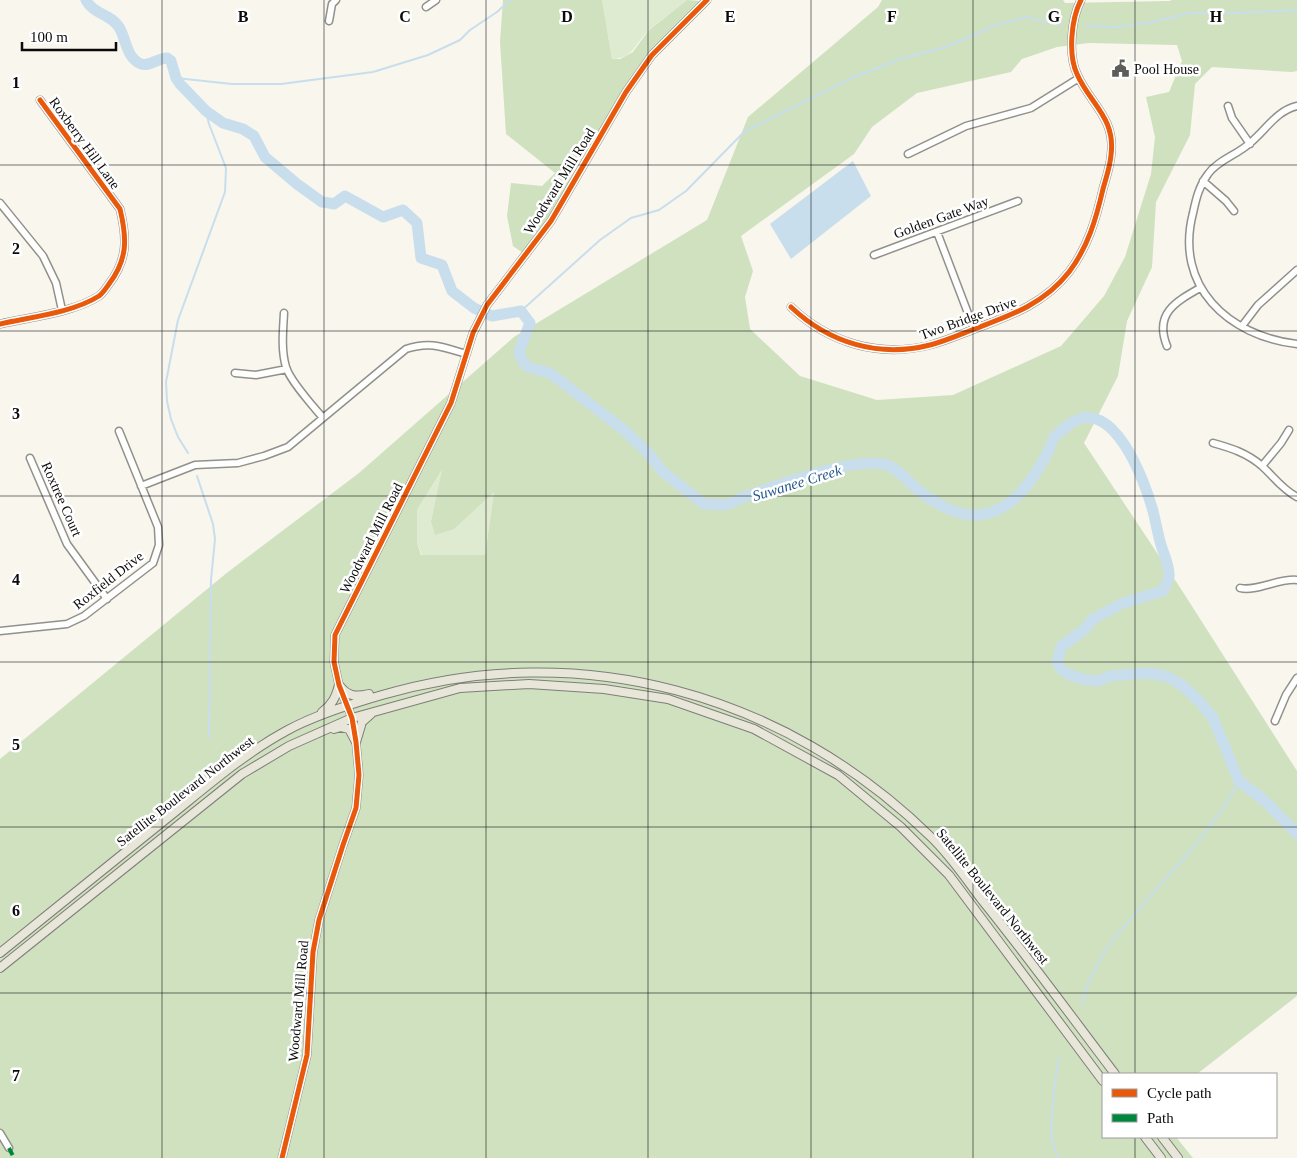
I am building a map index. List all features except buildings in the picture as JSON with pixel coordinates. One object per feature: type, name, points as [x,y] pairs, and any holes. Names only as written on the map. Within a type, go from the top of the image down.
[{"type":"main road","name":"Satellite Boulevard Northwest","points":[[0,953],[240,760],[287,730],[347,706],[406,688],[456,677],[529,671],[598,675],[670,688],[734,708],[812,745],[875,788],[933,838],[1015,941],[1114,1073]]},
{"type":"main road","name":"Satellite Boulevard Northwest","points":[[0,968],[242,774],[289,746],[352,718],[460,688],[529,684],[604,689],[668,700],[754,729],[838,776],[901,827],[949,874],[1102,1080]]},
{"type":"main road","points":[[339,685],[350,696],[406,688]]},
{"type":"main road","points":[[311,720],[329,707],[336,698],[339,685]]},
{"type":"main road","points":[[356,742],[362,722],[377,710]]},
{"type":"main road","points":[[320,732],[341,727],[352,733],[356,742]]},
{"type":"main road","points":[[1146,1138],[1161,1158]]},
{"type":"main road","points":[[1163,1138],[1178,1158]]},
{"type":"street","points":[[329,21],[332,4],[336,0]]},
{"type":"street","points":[[426,7],[436,0]]},
{"type":"street","name":"Woodward Mill Road","points":[[282,1158],[308,1055],[313,952],[319,920],[342,845],[356,808],[359,775],[356,742],[352,718],[339,685],[334,662],[335,634],[451,403],[476,326],[487,305],[551,221],[626,92],[645,64],[707,0]]},
{"type":"street","name":"Two Bridge Drive","points":[[791,307],[815,327],[852,344],[882,350],[902,350],[942,342],[1014,314],[1045,295],[1068,273],[1088,240],[1095,221],[1111,160],[1112,143],[1105,117],[1079,78],[1074,66],[1073,30],[1075,13],[1081,0]]},
{"type":"street","points":[[908,154],[966,126],[1031,108],[1079,78]]},
{"type":"street","name":"Roxberry Hill Lane","points":[[0,324],[77,307],[101,295],[116,276],[125,254],[125,229],[120,209],[40,100]]},
{"type":"street","points":[[1228,106],[1232,118],[1250,144]]},
{"type":"street","points":[[1297,106],[1289,108],[1278,115],[1250,144],[1210,171],[1203,181],[1192,214],[1188,241],[1192,267],[1200,288],[1218,310],[1242,326],[1274,340],[1297,344]]},
{"type":"street","points":[[1203,181],[1234,210]]},
{"type":"street","name":"Golden Gate Way","points":[[874,255],[1018,201]]},
{"type":"street","points":[[0,203],[43,256],[56,283],[62,310]]},
{"type":"street","points":[[937,232],[974,329]]},
{"type":"street","points":[[1242,326],[1258,305],[1297,270]]},
{"type":"street","points":[[1167,346],[1163,328],[1168,311],[1176,302],[1200,288]]},
{"type":"street","points":[[284,313],[283,342],[286,369],[304,396],[323,418]]},
{"type":"street","points":[[141,486],[195,465],[238,463],[288,447],[406,349],[420,344],[436,344],[466,354]]},
{"type":"street","points":[[235,373],[256,375],[286,369]]},
{"type":"street","points":[[1262,466],[1289,430]]},
{"type":"street","name":"Roxfield Drive","points":[[0,631],[67,624],[84,616],[153,563],[159,546],[158,527],[119,431]]},
{"type":"street","points":[[1213,443],[1240,451],[1262,466],[1282,487],[1297,497]]},
{"type":"street","name":"Roxtree Court","points":[[30,458],[67,544],[107,599]]},
{"type":"street","points":[[1240,588],[1246,589],[1287,580],[1297,580]]},
{"type":"street","points":[[1275,721],[1286,695],[1297,678]]},
{"type":"street","points":[[0,1133],[9,1148]]},
{"type":"green space","points":[[503,0],[602,0],[612,59],[620,59],[633,52],[648,31],[687,0],[701,1],[656,47],[633,76],[546,223],[523,253],[513,246],[507,216],[511,183],[542,186],[555,173],[506,134],[500,42]]},
{"type":"green space","points":[[602,0],[687,0],[650,29],[626,56],[612,59]]},
{"type":"green space","points":[[882,0],[1063,0],[1065,3],[1172,0],[1297,0],[1297,71],[1212,67],[1195,84],[1190,135],[1156,202],[1152,267],[1127,321],[1118,376],[1084,443],[1181,589],[1297,771],[1297,996],[1198,1073],[1102,1073],[1102,1138],[1177,1138],[1193,1158],[0,1158],[0,759],[228,572],[359,473],[514,337],[707,220],[748,117],[878,7]],"holes":[[[1089,43],[1177,45],[1182,61],[1169,92],[1146,97],[1155,137],[1151,174],[1125,257],[1104,296],[1061,346],[953,395],[877,400],[800,376],[750,329],[745,297],[753,271],[741,236],[854,154],[872,127],[917,93],[1011,72],[1022,59],[1057,47]],[[442,470],[431,521],[435,535],[454,529],[494,492],[485,555],[421,555],[417,543],[417,510]]]},
{"type":"green space","points":[[443,469],[431,520],[475,508],[494,491],[485,555],[422,555],[417,543],[417,510]]},
{"type":"water","points":[[853,161],[871,196],[791,259],[770,224]]},
{"type":"waterway","name":"Suwanee Creek","points":[[86,0],[89,5],[116,23],[129,53],[136,61],[144,65],[164,58],[171,61],[176,78],[180,84],[206,111],[223,123],[243,129],[254,136],[265,157],[322,202],[334,204],[345,196],[383,217],[403,210],[417,223],[421,258],[442,265],[452,291],[474,308],[492,316],[521,311],[530,323],[519,352],[522,360],[528,367],[550,373],[624,430],[648,453],[663,472],[704,504],[723,505],[732,503],[755,493],[814,474],[856,464],[873,463],[892,467],[929,498],[953,511],[969,515],[989,513],[1011,502],[1020,494],[1035,475],[1058,433],[1070,424],[1086,418],[1100,420],[1113,430],[1125,445],[1143,481],[1168,566],[1169,577],[1163,591],[1123,603],[1093,619],[1085,629],[1061,647],[1057,662],[1062,670],[1068,674],[1086,680],[1098,681],[1110,676],[1147,673],[1166,676],[1182,685],[1201,703],[1213,718],[1239,781],[1264,800],[1297,834]]},
{"type":"waterway","points":[[176,78],[232,84],[281,84],[373,72],[428,55],[460,40],[470,30],[497,12],[510,0]]},
{"type":"waterway","points":[[1086,26],[1117,27],[1157,21],[1191,13],[1297,10]]},
{"type":"waterway","points":[[521,311],[600,240],[631,218],[659,210],[686,191],[745,131],[852,78],[900,59],[946,47],[994,26],[1026,17],[1061,25]]},
{"type":"waterway","points":[[188,453],[178,437],[171,419],[167,401],[166,382],[178,320],[225,192],[226,168],[206,111]]},
{"type":"waterway","points":[[197,476],[213,524],[215,539],[211,580],[209,737]]},
{"type":"waterway","points":[[1081,1005],[1100,959],[1111,943],[1204,834],[1229,800],[1239,781]]},
{"type":"waterway","points":[[1058,1158],[1052,1141],[1051,1124],[1059,1058]]},
{"type":"marked path","points":[[9,1148],[14,1158]]},
{"type":"cycle path","points":[[282,1158],[307,1055],[313,952],[319,920],[356,808],[359,775],[356,742],[352,718],[339,685],[334,662],[335,635],[451,403],[473,333],[487,305],[551,221],[626,92],[652,55],[707,0]]},
{"type":"cycle path","points":[[791,307],[806,320],[838,338],[874,348],[892,350],[911,349],[942,342],[1015,313],[1039,300],[1060,283],[1076,262],[1090,232],[1110,164],[1112,142],[1106,121],[1082,85],[1072,57],[1073,27],[1081,0]]},
{"type":"cycle path","points":[[0,324],[38,317],[88,302],[99,296],[104,290],[115,275],[123,257],[125,239],[120,209],[40,100]]},
{"type":"place","name":"Pool House","points":[[1120,69]]}]
